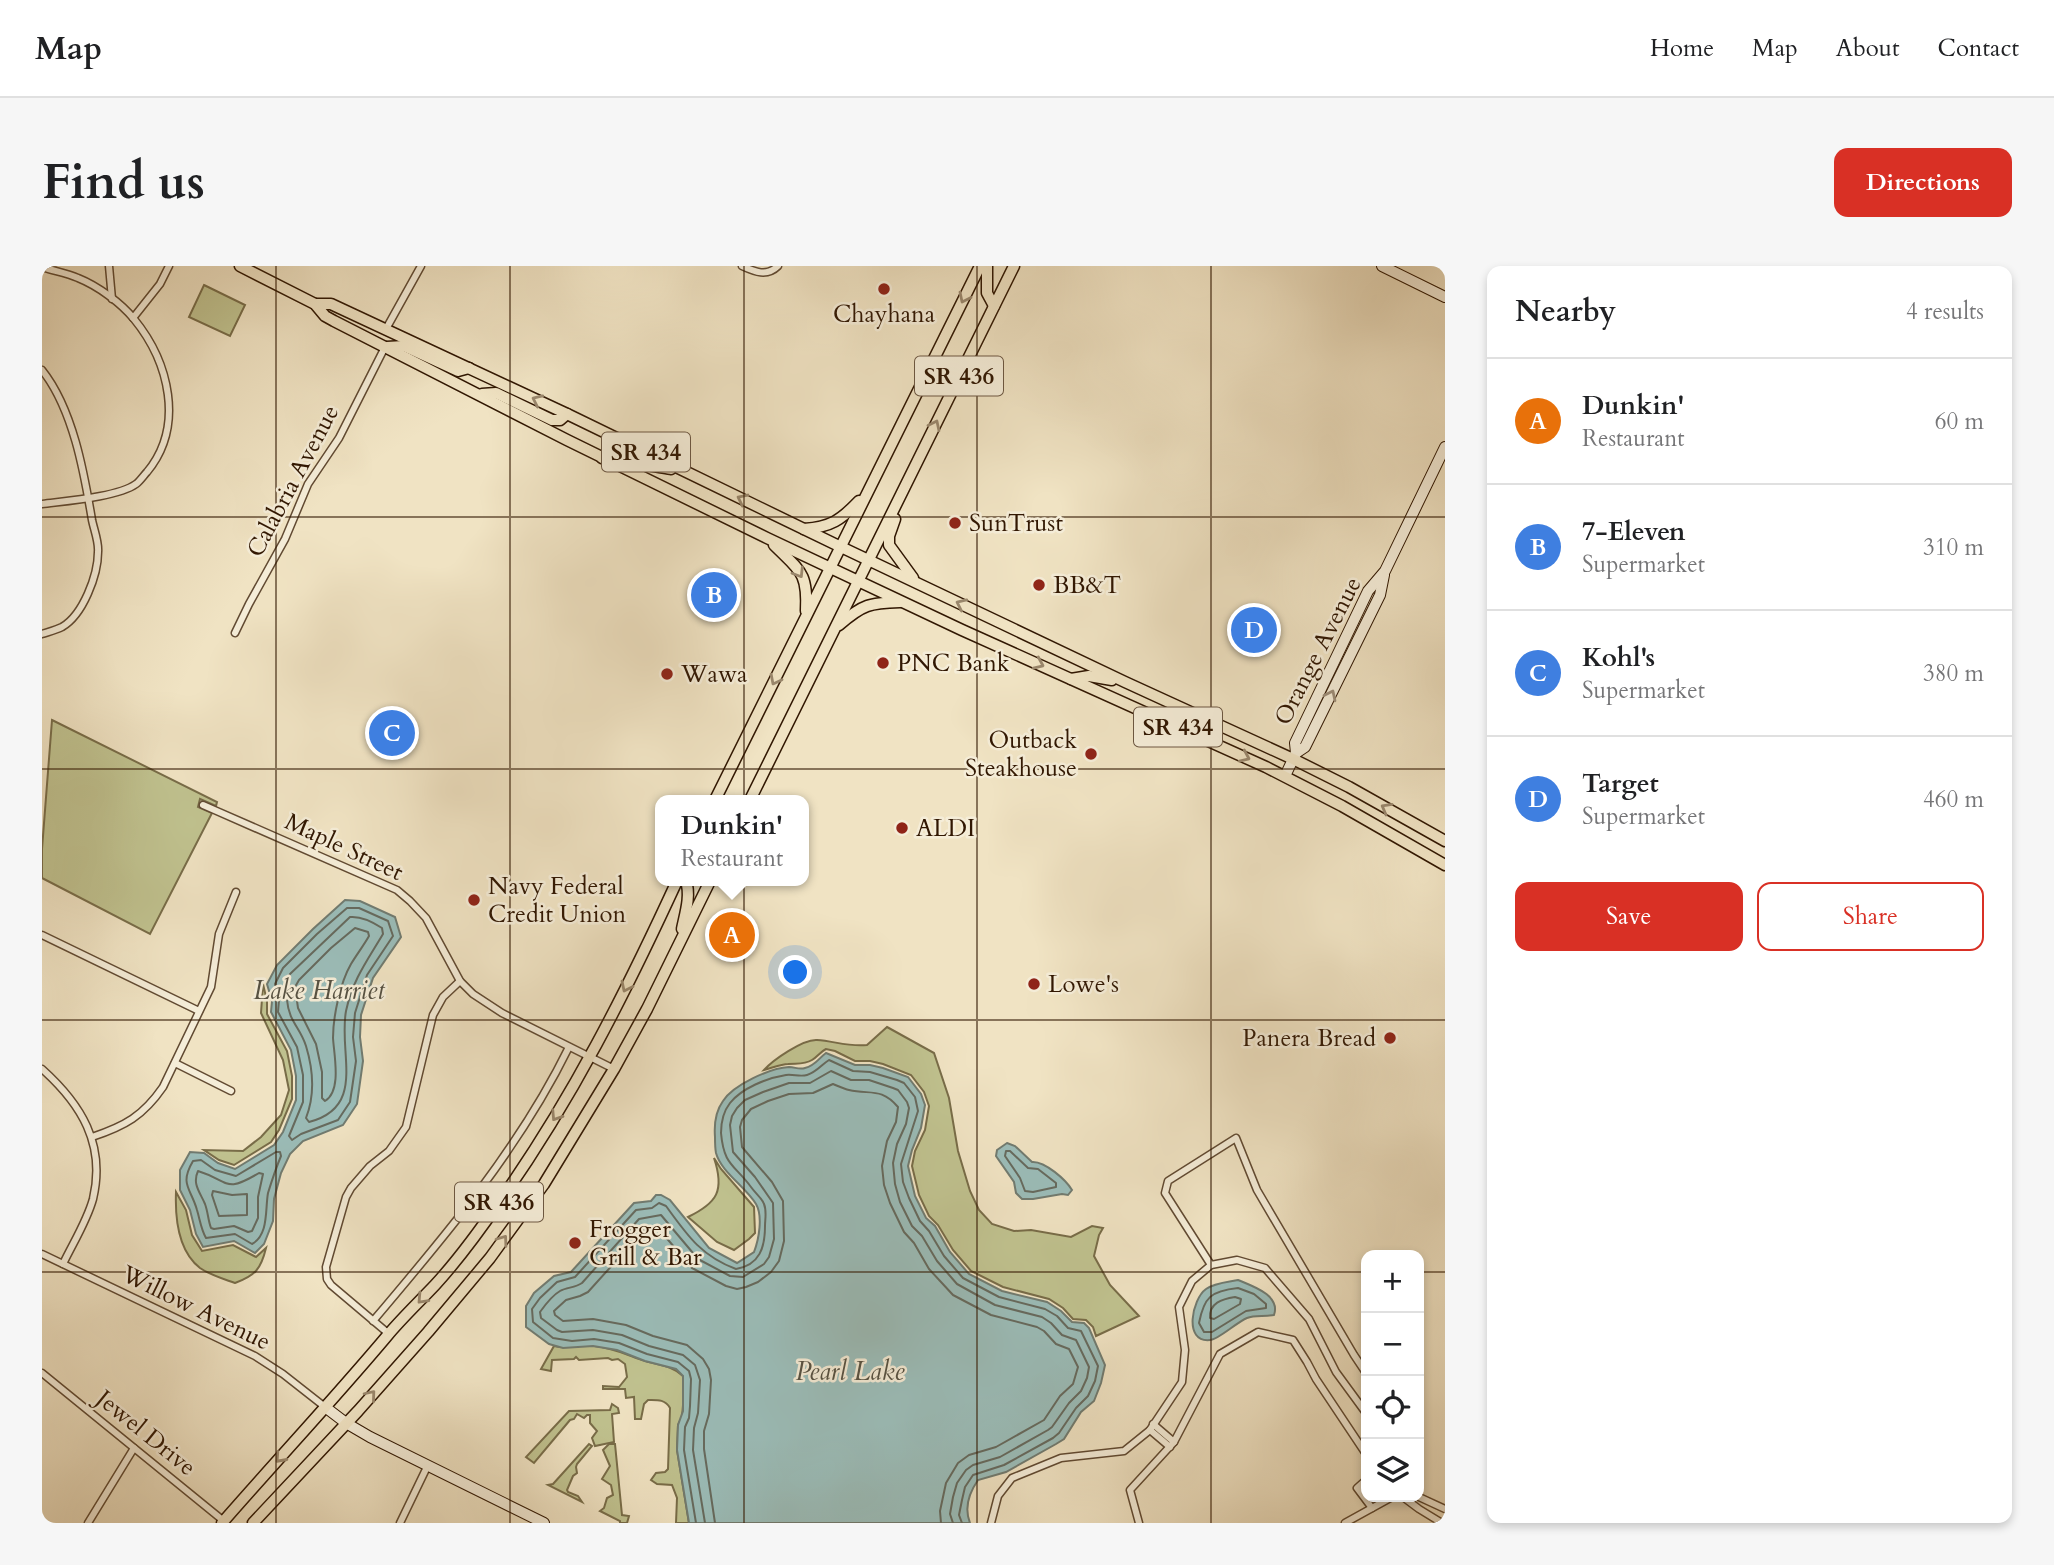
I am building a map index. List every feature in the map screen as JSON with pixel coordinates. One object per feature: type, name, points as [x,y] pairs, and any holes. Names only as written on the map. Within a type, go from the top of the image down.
[{"type":"main road","name":"SR 434","points":[[240,266],[315,304],[325,316],[334,321],[602,458],[904,603],[1284,776],[1445,865]]},
{"type":"main road","name":"SR 436","points":[[717,795],[980,266]]},
{"type":"main road","points":[[987,266],[987,293],[995,306]]},
{"type":"main road","name":"SR 436","points":[[752,795],[1014,266]]},
{"type":"main road","name":"SR 434","points":[[315,304],[331,304],[386,329],[1125,682],[1295,756],[1445,841]]},
{"type":"main road","points":[[334,321],[348,322],[366,331],[386,329]]},
{"type":"main road","points":[[384,347],[404,346],[458,371],[469,368]]},
{"type":"main road","points":[[479,394],[496,393],[552,420],[561,420],[568,414]]},
{"type":"main road","points":[[602,458],[617,454],[646,465],[684,471]]},
{"type":"main road","points":[[905,486],[889,536],[889,545],[916,582]]},
{"type":"main road","points":[[803,529],[832,524],[844,517],[868,491]]},
{"type":"main road","points":[[767,538],[794,564],[805,580],[805,618]]},
{"type":"main road","points":[[835,629],[864,606],[904,603]]},
{"type":"main road","points":[[1071,679],[1089,676],[1125,682]]},
{"type":"main road","name":"SR 436","points":[[224,1522],[437,1283],[499,1202],[561,1110],[621,999],[675,886]]},
{"type":"main road","points":[[680,942],[688,886]]},
{"type":"main road","name":"SR 436","points":[[253,1523],[428,1332],[490,1258],[544,1184],[647,1009],[705,886]]},
{"type":"street","points":[[109,266],[112,299]]},
{"type":"street","points":[[133,318],[160,284],[169,266]]},
{"type":"street","points":[[386,329],[421,266]]},
{"type":"street","points":[[742,266],[753,271],[771,273],[778,266]]},
{"type":"street","points":[[1382,266],[1445,298]]},
{"type":"street","points":[[42,267],[79,278],[112,299],[133,318],[155,352],[170,398],[168,432],[158,458],[136,484],[89,499],[42,504]]},
{"type":"street","name":"Calabria Avenue","points":[[235,633],[285,538],[308,484],[339,438],[384,347]]},
{"type":"street","points":[[42,370],[52,383],[68,421],[89,499],[99,552],[89,591],[78,611],[63,626],[42,634]]},
{"type":"street","name":"Orange Avenue","points":[[1284,776],[1295,756],[1305,747],[1380,595],[1385,571],[1445,447]]},
{"type":"street","name":"Maple Street","points":[[203,805],[397,890],[426,918],[460,981],[473,994],[489,1006],[614,1069]]},
{"type":"street","points":[[92,1137],[126,1124],[154,1101],[163,1087],[211,987],[219,934],[236,892]]},
{"type":"street","points":[[42,935],[199,1011]]},
{"type":"street","points":[[389,1334],[331,1285],[327,1279],[326,1267],[341,1211],[351,1188],[370,1166],[389,1151],[406,1127],[433,1015],[443,997],[460,981]]},
{"type":"street","points":[[373,1321],[478,1194],[536,1107],[569,1046]]},
{"type":"street","points":[[175,1063],[231,1091]]},
{"type":"street","points":[[42,1069],[62,1087],[82,1113],[92,1137],[96,1165],[92,1201],[63,1264]]},
{"type":"street","points":[[1209,1262],[1165,1193],[1166,1188],[1168,1181],[1236,1138],[1257,1190],[1361,1365]]},
{"type":"street","name":"Willow Avenue","points":[[42,1254],[255,1356],[326,1407]]},
{"type":"street","points":[[991,1523],[998,1496],[1012,1478],[1061,1458],[1124,1451],[1151,1427],[1182,1381],[1185,1350],[1179,1307],[1192,1281],[1209,1262],[1237,1260],[1265,1268],[1309,1319],[1336,1372],[1361,1406]]},
{"type":"street","points":[[1139,1523],[1130,1490],[1172,1445],[1220,1354],[1258,1332],[1293,1340],[1361,1446]]},
{"type":"street","name":"Jewel Drive","points":[[42,1373],[224,1522]]},
{"type":"street","points":[[326,1407],[346,1423],[427,1467],[544,1523]]},
{"type":"street","points":[[1151,1427],[1172,1445]]},
{"type":"street","points":[[88,1523],[134,1448]]},
{"type":"street","points":[[400,1523],[427,1467]]},
{"type":"street","points":[[1424,1499],[1445,1509]]},
{"type":"street","points":[[1368,1502],[1372,1508]]},
{"type":"street","points":[[1345,1523],[1383,1502]]},
{"type":"street","points":[[1409,1502],[1442,1523],[1445,1522]]},
{"type":"green space","points":[[204,285],[245,305],[230,336],[189,317]]},
{"type":"green space","points":[[52,720],[217,802],[216,806],[200,799],[198,807],[212,813],[150,934],[42,878]]},
{"type":"green space","points":[[263,984],[267,1014],[287,1051],[292,1076],[292,1099],[271,1142],[234,1165],[219,1160],[204,1150],[243,1151],[261,1137],[281,1115],[289,1090],[283,1060],[261,1013]]},
{"type":"green space","points":[[887,1027],[934,1053],[949,1098],[958,1151],[970,1191],[979,1210],[992,1224],[1014,1231],[1031,1230],[1071,1237],[1092,1226],[1103,1228],[1094,1256],[1110,1285],[1139,1316],[1096,1336],[1093,1327],[1086,1320],[1073,1319],[1049,1299],[1003,1287],[971,1271],[929,1216],[919,1195],[912,1166],[915,1151],[925,1130],[929,1106],[924,1092],[911,1075],[883,1064],[855,1061],[826,1049],[806,1063],[764,1070],[804,1043],[817,1040],[867,1045]]},
{"type":"green space","points":[[714,1158],[754,1207],[755,1233],[734,1250],[717,1242],[688,1217],[706,1207],[716,1195],[719,1179]]},
{"type":"green space","points":[[176,1192],[186,1210],[192,1235],[202,1251],[233,1245],[256,1257],[266,1248],[256,1271],[248,1278],[235,1283],[200,1268],[182,1243],[176,1212]]},
{"type":"green space","points":[[554,1346],[607,1348],[669,1367],[683,1376],[683,1405],[678,1425],[677,1450],[689,1523],[676,1523],[677,1498],[672,1485],[657,1484],[651,1480],[656,1473],[668,1469],[668,1405],[648,1400],[644,1404],[641,1419],[635,1419],[634,1397],[626,1398],[625,1389],[603,1389],[603,1386],[619,1387],[627,1377],[625,1364],[618,1359],[579,1360],[576,1357],[552,1360],[551,1371],[541,1369]]},
{"type":"green space","points":[[612,1404],[618,1408],[619,1413],[612,1414],[614,1442],[595,1446],[592,1438],[597,1431],[590,1423],[590,1415],[584,1418],[577,1414],[534,1463],[526,1457],[569,1411],[610,1410]]},
{"type":"green space","points":[[589,1444],[592,1446],[577,1464],[577,1473],[567,1490],[578,1496],[582,1502],[548,1485],[553,1484]]},
{"type":"green space","points":[[609,1444],[615,1444],[622,1515],[629,1516],[627,1523],[620,1523],[600,1511],[607,1498],[613,1495],[611,1485],[602,1479],[610,1466],[603,1450]]},
{"type":"water","name":"Lake Harriet","points":[[345,900],[360,901],[395,917],[401,937],[373,978],[361,1015],[363,1061],[357,1104],[343,1125],[303,1141],[290,1154],[281,1173],[274,1199],[273,1221],[264,1244],[255,1253],[234,1241],[203,1247],[180,1190],[180,1170],[190,1152],[204,1153],[218,1163],[235,1169],[274,1145],[283,1132],[296,1100],[296,1076],[291,1050],[271,1012],[272,1001],[267,984],[277,965]]},
{"type":"water","name":"Pearl Lake","points":[[826,1053],[855,1065],[870,1065],[908,1077],[921,1094],[925,1105],[921,1128],[908,1166],[915,1196],[926,1218],[935,1226],[950,1252],[969,1274],[1002,1291],[1047,1302],[1072,1322],[1084,1323],[1089,1328],[1105,1365],[1094,1401],[1081,1412],[1064,1439],[1006,1472],[978,1480],[968,1501],[970,1523],[689,1523],[677,1450],[678,1425],[683,1411],[683,1376],[676,1369],[617,1350],[593,1346],[563,1348],[549,1344],[526,1327],[526,1306],[534,1293],[554,1276],[571,1272],[634,1203],[651,1201],[656,1195],[670,1200],[709,1248],[737,1263],[754,1252],[760,1228],[758,1209],[752,1198],[719,1160],[715,1132],[718,1109],[728,1095],[753,1078],[781,1068],[808,1067]]},
{"type":"water","points":[[1007,1143],[1015,1146],[1032,1162],[1055,1172],[1072,1190],[1068,1195],[1022,1199],[996,1156],[997,1150]]},
{"type":"water","points":[[1238,1280],[1264,1292],[1273,1302],[1274,1315],[1247,1318],[1210,1340],[1196,1335],[1193,1328],[1194,1310],[1201,1294],[1213,1285]]},
{"type":"place","name":"Chayhana","points":[[884,289]]},
{"type":"place","name":"SunTrust","points":[[955,523]]},
{"type":"place","name":"BB&T","points":[[1039,585]]},
{"type":"place","name":"7-Eleven","points":[[714,595]]},
{"type":"place","name":"Target","points":[[1254,630]]},
{"type":"place","name":"PNC Bank","points":[[883,663]]},
{"type":"place","name":"Wawa","points":[[667,674]]},
{"type":"place","name":"Kohl's","points":[[392,733]]},
{"type":"place","name":"Outback Steakhouse","points":[[1091,754]]},
{"type":"place","name":"ALDI","points":[[902,828]]},
{"type":"place","name":"Navy Federal Credit Union","points":[[474,900]]},
{"type":"place","name":"Dunkin'","points":[[732,935]]},
{"type":"place","name":"Lowe's","points":[[1034,984]]},
{"type":"place","name":"Panera Bread","points":[[1390,1038]]},
{"type":"place","name":"Frogger Grill & Bar","points":[[575,1243]]}]
